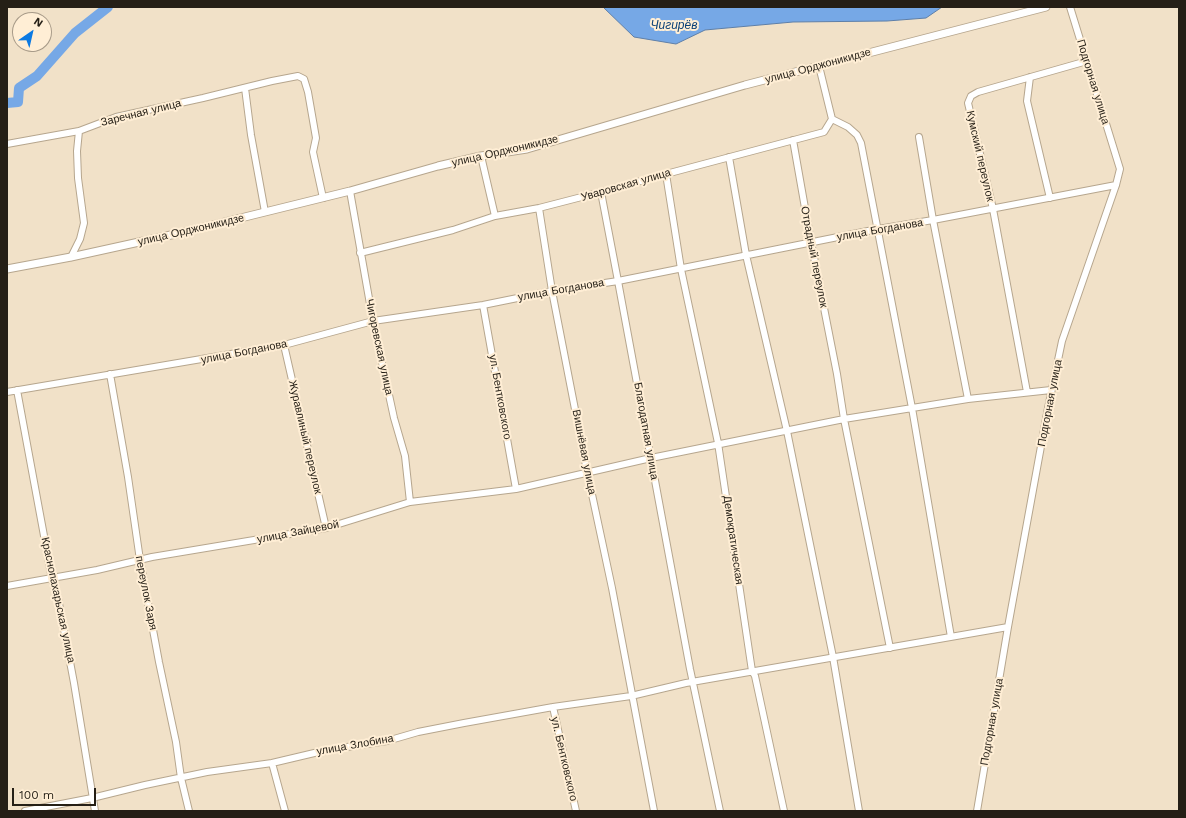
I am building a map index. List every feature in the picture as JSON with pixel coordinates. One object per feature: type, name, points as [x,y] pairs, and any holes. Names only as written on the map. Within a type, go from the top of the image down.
[{"type":"street","name":"улица Орджоникидзе","points":[[7,269],[71,257],[174,234],[323,198],[438,166],[481,156],[527,149],[745,85],[1046,7]]},
{"type":"street","name":"Подгорная улица","points":[[977,811],[1008,627],[1051,390],[1062,341],[1116,185],[1120,169],[1070,7]]},
{"type":"street","points":[[1050,198],[1027,102],[1030,77],[1087,61]]},
{"type":"street","points":[[819,66],[832,119],[848,127],[857,135],[861,143],[912,408],[951,637]]},
{"type":"street","name":"Заречная улица","points":[[7,144],[79,131],[116,117],[298,76],[304,79],[308,92],[316,138],[313,152],[323,198]]},
{"type":"street","name":"Кумский переулок","points":[[1027,392],[992,209],[968,103],[971,96],[978,92],[1030,77]]},
{"type":"street","points":[[245,88],[251,135],[265,212]]},
{"type":"street","name":"Уваровская улица","points":[[360,253],[453,230],[495,216],[539,208],[824,132],[832,119]]},
{"type":"street","points":[[71,257],[80,239],[84,223],[78,178],[77,151],[79,131]]},
{"type":"street","points":[[919,137],[933,220],[968,399]]},
{"type":"street","name":"Отрадный переулок","points":[[794,140],[811,242],[837,374],[844,419],[890,648]]},
{"type":"street","points":[[481,156],[495,216]]},
{"type":"street","points":[[729,157],[746,255],[787,431],[833,657],[859,811]]},
{"type":"street","name":"Демократическая","points":[[666,174],[681,269],[718,443],[752,671],[784,811]]},
{"type":"street","name":"улица Богданова","points":[[7,392],[284,345],[373,321],[483,305],[552,291],[618,281],[878,229],[1116,185]]},
{"type":"street","name":"Чигоревская улица","points":[[350,191],[373,321],[394,418],[404,456],[410,502]]},
{"type":"street","name":"Благодатная улица","points":[[600,192],[690,669],[689,682],[720,811]]},
{"type":"street","name":"Вишнёвая улица","points":[[539,208],[552,291],[587,471],[612,588],[631,696],[654,811]]},
{"type":"street","name":"ул. Бентковского","points":[[483,305],[516,489]]},
{"type":"street","name":"Журавлиный переулок","points":[[284,345],[326,528]]},
{"type":"street","name":"переулок Заря","points":[[110,374],[128,477],[140,560],[189,811]]},
{"type":"street","name":"Краснопахарьская улица","points":[[17,390],[52,579],[58,598],[74,683],[95,811]]},
{"type":"street","name":"улица Зайцевой","points":[[7,586],[52,579],[140,560],[326,528],[410,502],[516,489],[587,471],[718,443],[844,419],[968,399],[1051,390]]},
{"type":"street","name":"улица Злобина","points":[[25,811],[92,798],[207,772],[272,763],[327,750],[387,741],[418,732],[553,707],[631,696],[689,682],[1008,627]]},
{"type":"street","name":"ул. Бентковского","points":[[553,707],[576,811]]},
{"type":"street","points":[[272,763],[285,811]]},
{"type":"water","name":"Чигирёв","points":[[603,7],[942,7],[926,18],[887,21],[793,22],[705,30],[676,44],[634,37]]},
{"type":"waterway","points":[[7,103],[18,102],[19,88],[37,76],[75,33],[108,7]]}]
